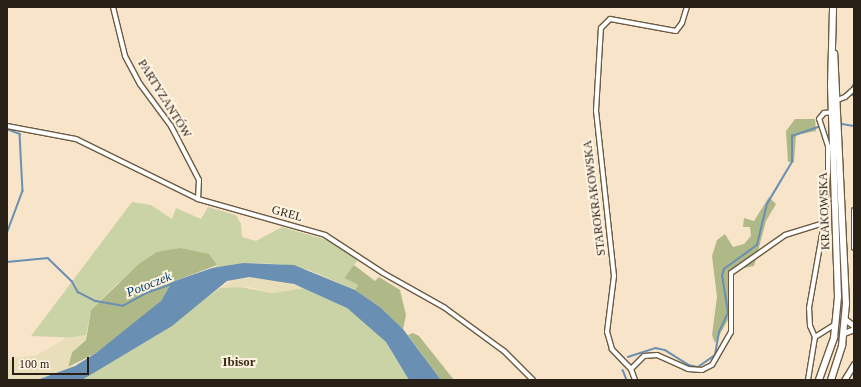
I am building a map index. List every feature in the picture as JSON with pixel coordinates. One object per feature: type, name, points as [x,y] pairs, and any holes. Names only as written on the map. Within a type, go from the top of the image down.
[{"type":"main road","name":"KRAKOWSKA","points":[[820,380],[834,338],[838,268],[833,7]]},
{"type":"main road","name":"KRAKOWSKA","points":[[831,380],[844,334],[846,320],[834,112]]},
{"type":"street","name":"PARTYZANTÓW","points":[[113,7],[126,56],[140,84],[171,126],[199,180],[198,199]]},
{"type":"street","name":"STAROKRAKOWSKA","points":[[635,380],[631,369],[612,349],[607,332],[614,276],[600,165],[595,94],[601,28],[610,19],[672,31],[682,23],[687,7]]},
{"type":"street","points":[[834,101],[854,89]]},
{"type":"street","points":[[808,380],[815,337],[810,326],[809,308],[824,223],[828,146],[819,119],[824,113],[834,112]]},
{"type":"street","name":"GREL","points":[[7,126],[56,134],[86,143],[198,199],[310,230],[337,242],[383,273],[445,308],[504,351],[533,380]]},
{"type":"street","points":[[854,210],[854,248]]},
{"type":"street","points":[[631,369],[644,356],[657,354],[688,369],[702,370],[712,365],[731,332],[731,273],[785,235],[824,223]]},
{"type":"street","points":[[844,334],[854,327],[846,320]]},
{"type":"street","points":[[815,337],[826,332],[836,324]]},
{"type":"street","points":[[826,332],[834,338]]},
{"type":"street","points":[[844,380],[854,364]]},
{"type":"green space","points":[[795,119],[815,119],[816,131],[796,135],[794,162],[788,162],[786,131]]},
{"type":"green space","points":[[769,197],[776,204],[766,221],[754,266],[728,271],[729,318],[715,343],[712,335],[717,297],[712,256],[717,240],[725,234],[733,247],[744,244],[751,236],[750,227],[743,227],[744,218],[754,221]]},
{"type":"green space","points":[[132,202],[151,205],[172,219],[176,208],[201,219],[208,207],[236,215],[241,224],[242,237],[256,241],[282,227],[327,240],[358,260],[344,278],[358,285],[355,290],[309,270],[280,264],[243,263],[214,268],[217,265],[202,252],[193,253],[180,248],[118,283],[91,310],[86,335],[78,338],[31,336]]},
{"type":"green space","points":[[180,248],[209,254],[217,265],[172,282],[161,301],[150,311],[96,353],[68,367],[72,352],[86,340],[91,310],[140,263],[157,252]]},
{"type":"green space","points":[[354,265],[375,281],[379,277],[400,290],[406,315],[403,329],[380,307],[355,290],[358,285],[344,278]]},
{"type":"green space","points":[[235,286],[272,293],[304,288],[347,308],[386,342],[409,380],[82,380],[163,331],[220,288]]},
{"type":"green space","points":[[413,333],[419,336],[454,380],[441,380],[408,335]]},
{"type":"sand","points":[[249,277],[268,278],[304,288],[272,293],[249,287],[220,288],[234,279]]},
{"type":"sand","points":[[86,335],[86,340],[72,352],[68,367],[75,366],[37,380],[7,380],[7,360],[37,355],[66,338]]},
{"type":"water","points":[[243,263],[294,265],[355,290],[380,307],[403,329],[441,380],[409,380],[386,342],[347,308],[294,284],[249,277],[227,281],[172,326],[82,380],[37,380],[75,366],[96,353],[161,301],[172,282],[212,268]]},
{"type":"waterway","points":[[842,124],[854,126]]},
{"type":"waterway","points":[[628,357],[656,348],[665,350],[689,365],[698,367],[715,355],[719,332],[728,313],[722,276],[724,269],[757,245],[767,204],[792,162],[792,136],[818,127]]},
{"type":"waterway","name":"Potoczek","points":[[7,129],[20,134],[23,191],[7,234]]},
{"type":"waterway","name":"Potoczek","points":[[7,262],[48,258],[72,281],[78,292],[96,301],[123,306],[146,293],[172,284]]},
{"type":"waterway","points":[[623,370],[627,380]]},
{"type":"district","name":"Ibisor","points":[[239,362]]}]
